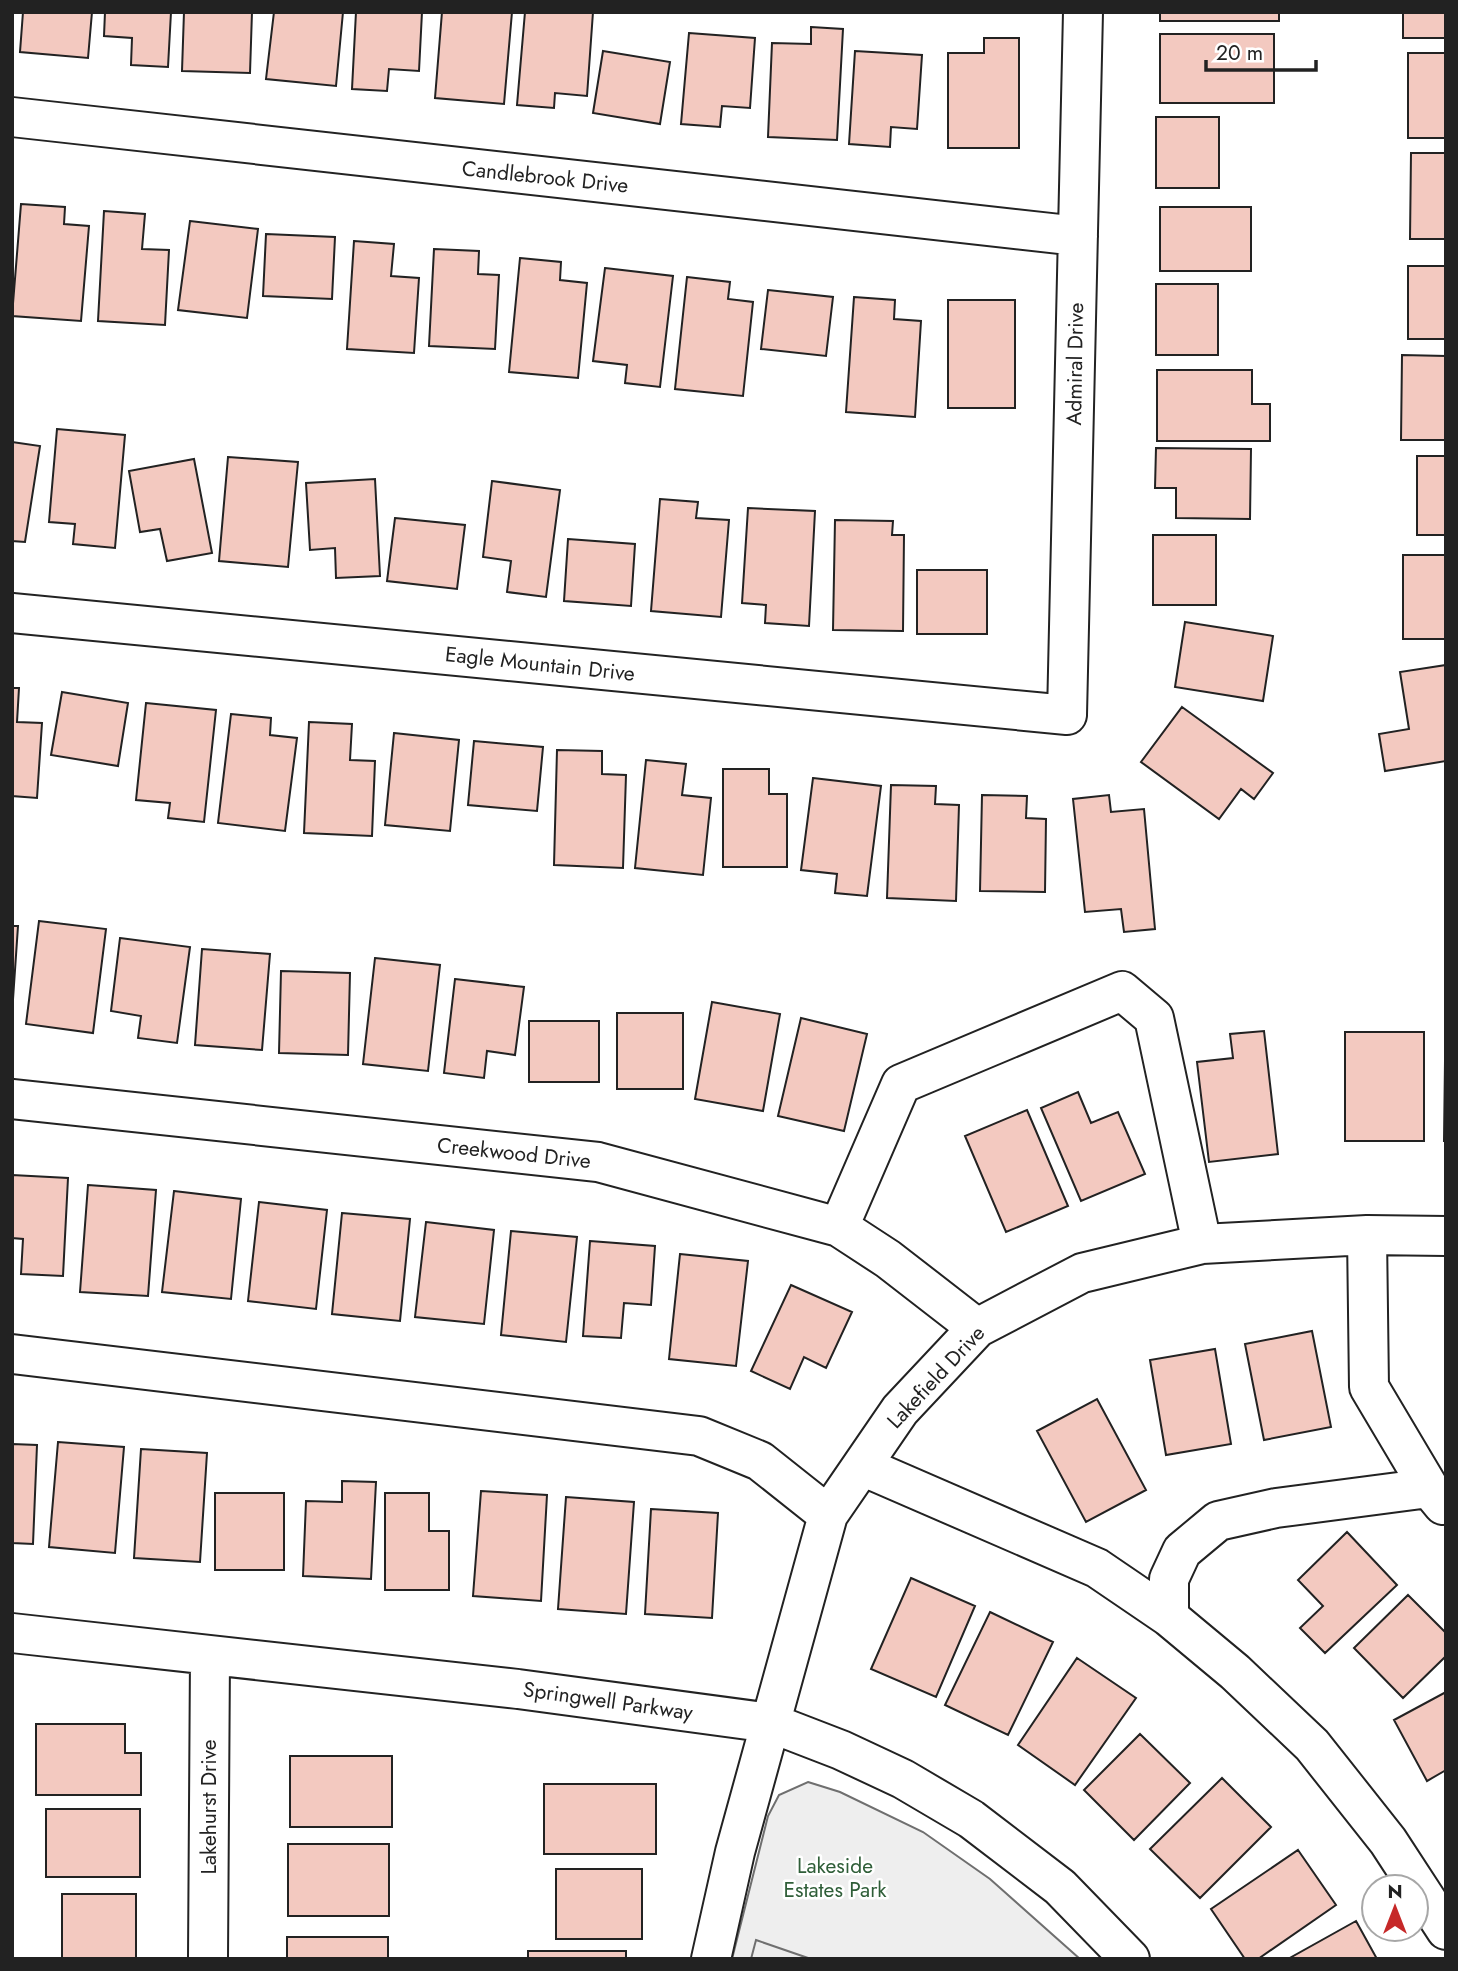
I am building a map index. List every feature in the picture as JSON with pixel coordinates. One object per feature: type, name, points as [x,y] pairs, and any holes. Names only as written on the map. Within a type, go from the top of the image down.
[{"type":"street","name":"Admiral Drive","points":[[1067,715],[1083,12]]},
{"type":"street","name":"Candlebrook Drive","points":[[12,117],[1079,236]]},
{"type":"street","name":"Eagle Mountain Drive","points":[[12,613],[1067,715]]},
{"type":"street","points":[[839,1227],[901,1084],[1122,991],[1154,1018],[1202,1244]]},
{"type":"street","name":"Creekwood Drive","points":[[12,1099],[598,1161],[839,1227],[888,1259],[977,1328]]},
{"type":"street","points":[[1169,1617],[1169,1579],[1182,1551],[1218,1521],[1276,1507],[1437,1498],[1370,1387],[1367,1234]]},
{"type":"street","name":"Lakefield Drive","points":[[711,1959],[735,1852],[828,1515],[900,1410],[977,1328],[1082,1273],[1202,1244],[1367,1234],[1446,1236]]},
{"type":"street","points":[[12,1354],[699,1436],[760,1461],[828,1515]]},
{"type":"street","points":[[862,1466],[1097,1568],[1169,1617],[1235,1672],[1312,1745],[1388,1841],[1446,1930]]},
{"type":"street","name":"Springwell Parkway","points":[[12,1633],[518,1689],[771,1723],[841,1749],[903,1779],[971,1819],[1060,1887],[1130,1959]]},
{"type":"street","name":"Lakehurst Drive","points":[[208,1959],[210,1656]]},
{"type":"green space","name":"Lakeside Estates Park","points":[[808,1782],[840,1792],[923,1832],[990,1879],[1080,1959],[732,1959],[768,1816],[779,1795]]},
{"type":"shaded area","points":[[756,1940],[811,1959],[751,1959]]},
{"type":"building","points":[[23,12],[92,12],[88,58],[20,52]]},
{"type":"building","points":[[105,12],[171,12],[168,67],[131,65],[132,38],[104,36]]},
{"type":"building","points":[[184,12],[252,12],[250,73],[182,71]]},
{"type":"building","points":[[274,12],[343,12],[336,86],[266,79]]},
{"type":"building","points":[[356,12],[422,12],[419,71],[389,69],[387,91],[352,89]]},
{"type":"building","points":[[442,12],[512,12],[504,104],[435,98]]},
{"type":"building","points":[[525,12],[593,12],[587,96],[555,93],[554,108],[517,105]]},
{"type":"building","points":[[1160,12],[1279,12],[1279,21],[1160,21]]},
{"type":"building","points":[[1403,12],[1446,12],[1446,38],[1403,38]]},
{"type":"building","points":[[811,27],[843,29],[837,140],[768,137],[772,43],[811,44]]},
{"type":"building","points":[[689,33],[755,38],[750,108],[722,106],[720,127],[681,124]]},
{"type":"building","points":[[1160,34],[1274,34],[1274,103],[1160,103]]},
{"type":"building","points":[[984,38],[1019,38],[1019,148],[948,148],[948,53],[984,53]]},
{"type":"building","points":[[603,51],[670,62],[660,124],[593,113]]},
{"type":"building","points":[[855,51],[922,55],[917,129],[891,127],[890,147],[849,144]]},
{"type":"building","points":[[1408,53],[1446,53],[1446,138],[1408,138]]},
{"type":"building","points":[[1156,117],[1219,117],[1219,188],[1156,188]]},
{"type":"building","points":[[1411,153],[1446,153],[1446,239],[1410,239]]},
{"type":"building","points":[[21,204],[65,207],[64,224],[89,226],[81,321],[12,316]]},
{"type":"building","points":[[1160,207],[1251,207],[1251,271],[1160,271]]},
{"type":"building","points":[[104,211],[145,214],[142,249],[169,250],[165,325],[98,321]]},
{"type":"building","points":[[190,221],[258,229],[247,318],[178,310]]},
{"type":"building","points":[[266,234],[335,237],[332,299],[263,296]]},
{"type":"building","points":[[354,241],[394,244],[391,276],[419,278],[414,353],[347,349]]},
{"type":"building","points":[[434,249],[479,251],[478,274],[499,275],[495,349],[429,346]]},
{"type":"building","points":[[520,258],[561,262],[560,280],[587,283],[578,378],[509,372]]},
{"type":"building","points":[[1408,266],[1446,266],[1446,339],[1408,339]]},
{"type":"building","points":[[605,268],[673,276],[660,387],[625,383],[627,365],[593,361]]},
{"type":"building","points":[[687,277],[730,282],[728,299],[753,302],[743,396],[675,389]]},
{"type":"building","points":[[1156,284],[1218,284],[1218,355],[1156,355]]},
{"type":"building","points":[[768,290],[833,297],[826,356],[761,349]]},
{"type":"building","points":[[854,297],[895,300],[894,319],[921,321],[915,417],[846,412]]},
{"type":"building","points":[[948,300],[1015,300],[1015,408],[948,408]]},
{"type":"building","points":[[1402,355],[1446,356],[1446,440],[1401,440]]},
{"type":"building","points":[[1157,370],[1252,370],[1252,404],[1270,404],[1270,441],[1157,441]]},
{"type":"building","points":[[57,429],[125,435],[115,548],[73,544],[75,524],[49,522]]},
{"type":"building","points":[[12,442],[40,446],[25,542],[12,541]]},
{"type":"building","points":[[1156,448],[1251,449],[1250,519],[1176,518],[1176,488],[1155,488]]},
{"type":"building","points":[[1417,456],[1446,456],[1446,535],[1417,535]]},
{"type":"building","points":[[228,457],[298,462],[288,567],[219,561]]},
{"type":"building","points":[[194,459],[212,553],[167,561],[160,529],[140,532],[129,471]]},
{"type":"building","points":[[375,479],[380,576],[336,578],[335,548],[310,550],[306,483]]},
{"type":"building","points":[[492,481],[560,490],[546,597],[507,592],[511,561],[483,557]]},
{"type":"building","points":[[660,499],[698,502],[696,518],[729,520],[721,617],[651,611]]},
{"type":"building","points":[[748,508],[815,511],[809,626],[765,623],[766,605],[742,603]]},
{"type":"building","points":[[395,518],[465,525],[457,589],[387,581]]},
{"type":"building","points":[[835,520],[893,521],[892,535],[904,535],[903,631],[833,630]]},
{"type":"building","points":[[1153,535],[1216,535],[1216,605],[1153,605]]},
{"type":"building","points":[[568,539],[635,544],[631,606],[564,601]]},
{"type":"building","points":[[1403,555],[1446,555],[1446,639],[1403,639]]},
{"type":"building","points":[[917,570],[987,570],[987,634],[917,634]]},
{"type":"building","points":[[1185,622],[1273,636],[1263,701],[1175,687]]},
{"type":"building","points":[[1446,665],[1446,761],[1385,771],[1379,734],[1409,729],[1400,672]]},
{"type":"building","points":[[12,688],[19,688],[17,722],[42,723],[37,798],[12,796]]},
{"type":"building","points":[[62,692],[128,703],[118,766],[51,755]]},
{"type":"building","points":[[146,703],[216,710],[204,822],[168,818],[170,803],[136,800]]},
{"type":"building","points":[[1182,707],[1273,773],[1254,799],[1241,789],[1219,819],[1141,762]]},
{"type":"building","points":[[231,714],[271,718],[270,735],[297,738],[285,831],[218,823]]},
{"type":"building","points":[[309,722],[352,724],[350,760],[375,761],[372,836],[304,833]]},
{"type":"building","points":[[394,733],[459,740],[450,831],[385,825]]},
{"type":"building","points":[[474,741],[543,747],[537,811],[468,805]]},
{"type":"building","points":[[557,750],[602,751],[602,774],[626,775],[623,868],[554,865]]},
{"type":"building","points":[[646,760],[686,764],[682,795],[711,798],[703,875],[635,868]]},
{"type":"building","points":[[723,769],[769,769],[769,794],[787,794],[787,867],[723,867]]},
{"type":"building","points":[[813,778],[881,786],[867,896],[835,893],[837,874],[801,870]]},
{"type":"building","points":[[891,785],[936,786],[935,804],[959,805],[956,901],[887,898]]},
{"type":"building","points":[[982,795],[1027,796],[1026,818],[1046,819],[1045,892],[980,891]]},
{"type":"building","points":[[1109,795],[1111,812],[1144,809],[1155,929],[1124,932],[1121,909],[1085,912],[1073,799]]},
{"type":"building","points":[[39,921],[106,929],[93,1033],[26,1024]]},
{"type":"building","points":[[12,926],[18,926],[12,1014]]},
{"type":"building","points":[[120,938],[190,947],[177,1043],[138,1038],[141,1016],[111,1011]]},
{"type":"building","points":[[202,949],[270,954],[262,1050],[195,1045]]},
{"type":"building","points":[[375,958],[440,965],[428,1071],[363,1064]]},
{"type":"building","points":[[281,971],[350,973],[348,1055],[279,1053]]},
{"type":"building","points":[[455,979],[524,987],[515,1055],[487,1051],[484,1078],[444,1073]]},
{"type":"building","points":[[712,1002],[780,1014],[763,1111],[695,1099]]},
{"type":"building","points":[[617,1013],[683,1013],[683,1089],[617,1089]]},
{"type":"building","points":[[801,1018],[867,1034],[844,1131],[778,1116]]},
{"type":"building","points":[[529,1021],[599,1021],[599,1082],[529,1082]]},
{"type":"building","points":[[1264,1031],[1278,1154],[1209,1162],[1197,1062],[1233,1058],[1230,1034]]},
{"type":"building","points":[[1345,1032],[1424,1032],[1424,1141],[1345,1141]]},
{"type":"building","points":[[1445,1061],[1446,1141],[1444,1141]]},
{"type":"building","points":[[1078,1092],[1091,1123],[1118,1112],[1145,1174],[1081,1201],[1041,1108]]},
{"type":"building","points":[[1027,1110],[1068,1206],[1006,1232],[965,1136]]},
{"type":"building","points":[[12,1175],[68,1178],[63,1276],[21,1274],[23,1239],[12,1238]]},
{"type":"building","points":[[88,1185],[156,1190],[148,1296],[80,1292]]},
{"type":"building","points":[[174,1191],[241,1199],[231,1299],[162,1292]]},
{"type":"building","points":[[259,1202],[327,1210],[316,1309],[248,1301]]},
{"type":"building","points":[[342,1213],[410,1219],[400,1321],[332,1314]]},
{"type":"building","points":[[426,1222],[494,1230],[484,1324],[415,1317]]},
{"type":"building","points":[[511,1231],[577,1237],[566,1342],[501,1335]]},
{"type":"building","points":[[590,1241],[655,1246],[651,1305],[624,1303],[621,1338],[583,1336]]},
{"type":"building","points":[[680,1254],[748,1261],[736,1366],[669,1359]]},
{"type":"building","points":[[791,1285],[852,1312],[826,1368],[804,1357],[790,1389],[751,1371]]},
{"type":"building","points":[[1312,1331],[1331,1427],[1264,1440],[1245,1344]]},
{"type":"building","points":[[1215,1349],[1231,1444],[1166,1455],[1150,1360]]},
{"type":"building","points":[[1097,1399],[1146,1490],[1086,1522],[1037,1431]]},
{"type":"building","points":[[58,1442],[124,1447],[115,1553],[49,1547]]},
{"type":"building","points":[[12,1444],[37,1445],[33,1544],[12,1543]]},
{"type":"building","points":[[141,1449],[207,1453],[200,1562],[134,1558]]},
{"type":"building","points":[[342,1481],[376,1482],[371,1579],[303,1576],[306,1501],[342,1502]]},
{"type":"building","points":[[481,1491],[547,1495],[541,1601],[473,1596]]},
{"type":"building","points":[[215,1493],[284,1493],[284,1570],[215,1570]]},
{"type":"building","points":[[385,1493],[429,1493],[429,1531],[449,1531],[449,1590],[385,1590]]},
{"type":"building","points":[[566,1497],[634,1502],[626,1614],[558,1609]]},
{"type":"building","points":[[651,1509],[718,1513],[712,1618],[645,1614]]},
{"type":"building","points":[[1347,1532],[1397,1585],[1325,1653],[1300,1628],[1323,1606],[1298,1580]]},
{"type":"building","points":[[911,1578],[975,1606],[936,1697],[871,1669]]},
{"type":"building","points":[[1408,1595],[1446,1633],[1446,1656],[1403,1698],[1354,1648]]},
{"type":"building","points":[[990,1612],[1053,1642],[1008,1735],[945,1705]]},
{"type":"building","points":[[1077,1658],[1136,1698],[1075,1785],[1018,1745]]},
{"type":"building","points":[[1446,1692],[1446,1770],[1427,1781],[1394,1720]]},
{"type":"building","points":[[36,1724],[125,1724],[125,1753],[141,1753],[141,1795],[36,1795]]},
{"type":"building","points":[[1140,1734],[1190,1783],[1134,1840],[1084,1790]]},
{"type":"building","points":[[290,1756],[392,1756],[392,1827],[290,1827]]},
{"type":"building","points":[[1222,1778],[1271,1827],[1200,1898],[1150,1849]]},
{"type":"building","points":[[544,1784],[656,1784],[656,1854],[544,1854]]},
{"type":"building","points":[[46,1809],[140,1809],[140,1877],[46,1877]]},
{"type":"building","points":[[288,1844],[389,1844],[389,1916],[288,1916]]},
{"type":"building","points":[[1298,1850],[1336,1905],[1258,1959],[1245,1959],[1211,1909]]},
{"type":"building","points":[[556,1869],[642,1869],[642,1939],[556,1939]]},
{"type":"building","points":[[62,1894],[136,1894],[136,1959],[62,1959]]},
{"type":"building","points":[[1356,1921],[1360,1928],[1360,1943],[1368,1943],[1377,1959],[1288,1959]]},
{"type":"building","points":[[287,1937],[388,1937],[388,1959],[287,1959]]},
{"type":"building","points":[[528,1951],[626,1951],[626,1959],[528,1959]]}]
